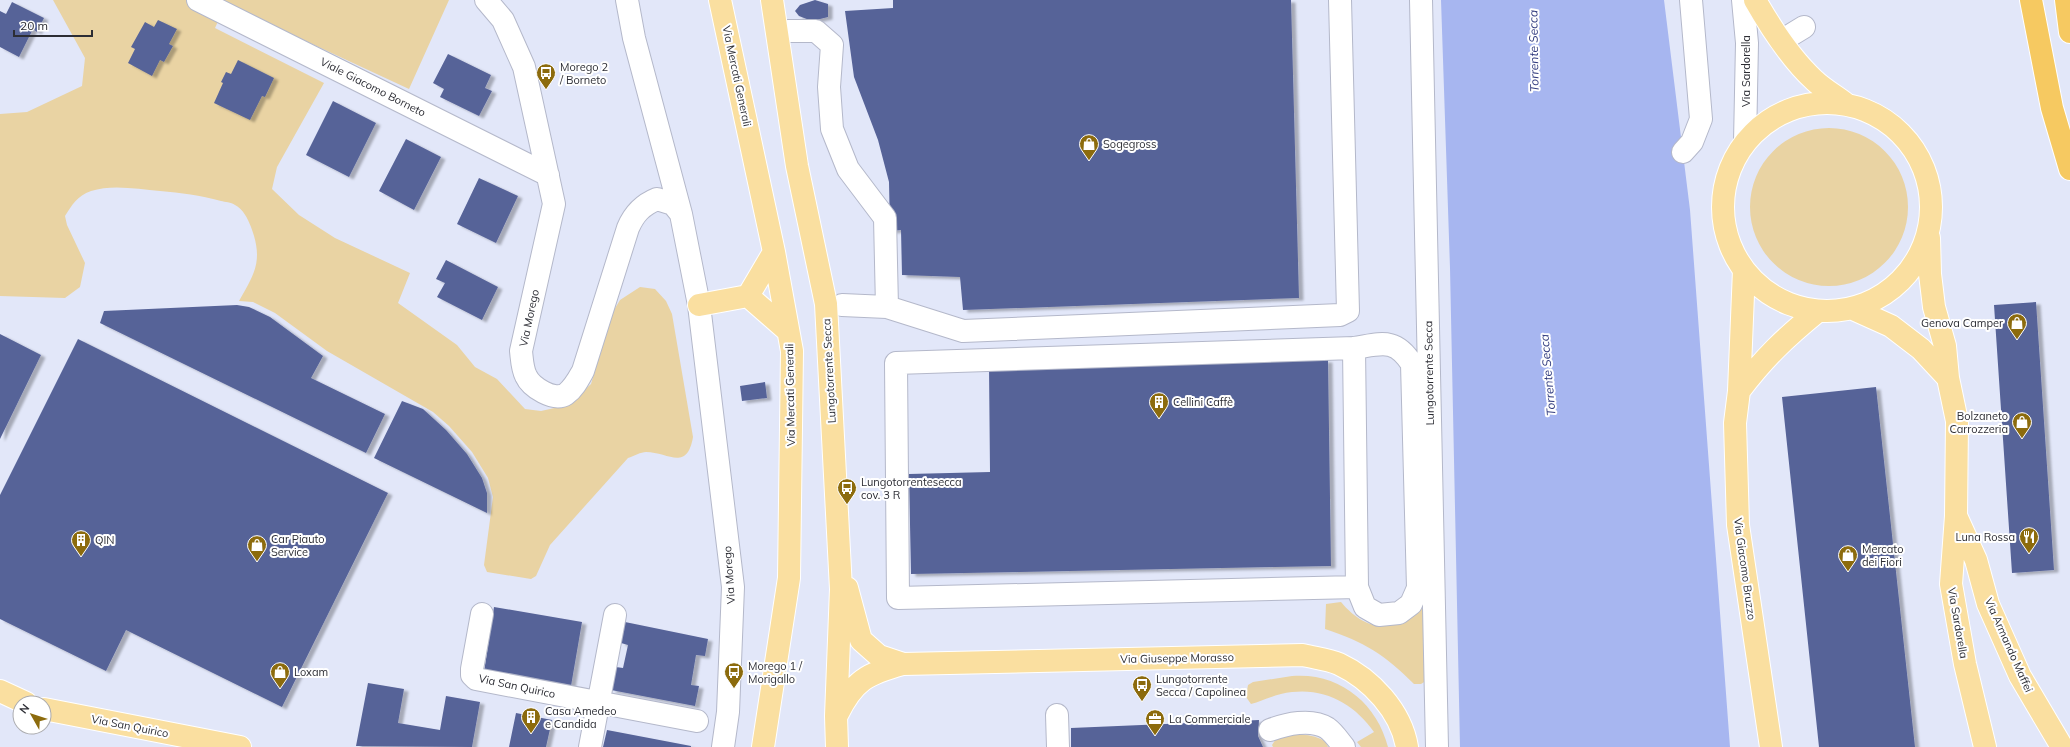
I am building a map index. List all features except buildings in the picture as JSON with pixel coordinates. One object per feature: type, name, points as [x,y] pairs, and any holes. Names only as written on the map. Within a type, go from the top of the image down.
[{"type":"highway","points":[[2031,0],[2052,108],[2070,169]]},
{"type":"highway","points":[[2066,0],[2070,32]]},
{"type":"main road","name":"Via Mercati Generali","points":[[720,0],[774,252],[790,341],[789,578],[763,747]]},
{"type":"main road","name":"Lungotorrente Secca","points":[[772,0],[797,166],[826,304],[841,589],[836,716],[837,747]]},
{"type":"main road","points":[[1756,0],[1770,26],[1814,80],[1846,104],[1879,116],[1906,138],[1924,167],[1931,200],[1929,229],[1919,257],[1901,280],[1878,298],[1851,308],[1818,311],[1790,304],[1764,291],[1744,270],[1728,240],[1723,206],[1729,172],[1745,142],[1766,123],[1791,109],[1818,103],[1846,104]]},
{"type":"main road","name":"Via Sardorella","points":[[1929,229],[1930,274],[1934,307],[1945,346],[1948,378],[1957,421],[1956,516],[1951,584],[1965,664],[1985,747]]},
{"type":"main road","points":[[699,305],[748,296],[774,252]]},
{"type":"main road","name":"Via Giacomo Bruzzo","points":[[1744,270],[1740,391],[1735,423],[1738,525],[1771,747]]},
{"type":"main road","points":[[748,296],[790,341]]},
{"type":"main road","points":[[1851,308],[1890,326],[1920,348],[1948,378]]},
{"type":"main road","name":"Via Giacomo Bruzzo","points":[[1740,391],[1762,361],[1784,338],[1818,311]]},
{"type":"main road","name":"Via Armando Maffei","points":[[1956,516],[1976,560],[1988,604],[2020,676],[2062,747]]},
{"type":"main road","name":"Via Giuseppe Morasso","points":[[839,556],[861,640],[879,656],[903,664]]},
{"type":"main road","name":"Via Giuseppe Morasso","points":[[836,716],[845,699],[856,685],[874,672],[903,664],[1303,655],[1338,664],[1364,679],[1390,705],[1405,735],[1407,747]]},
{"type":"main road","points":[[0,691],[12,697]]},
{"type":"main road","name":"Via San Quirico","points":[[52,711],[240,747]]},
{"type":"street","name":"Viale Giacomo Borneto","points":[[198,0],[548,175]]},
{"type":"street","name":"Via Morego","points":[[486,0],[503,20],[524,67],[554,204],[521,351],[526,377],[533,386],[542,392],[555,395],[564,395],[576,384],[583,371],[633,218],[641,208],[657,199],[674,204],[681,214]]},
{"type":"street","name":"Via Morego","points":[[627,0],[634,38],[681,214],[699,305],[733,588],[728,712],[723,747]]},
{"type":"street","points":[[842,305],[887,307],[963,331],[1340,315],[1348,311],[1340,0]]},
{"type":"street","name":"Lungotorrente Secca","points":[[1421,0],[1437,747]]},
{"type":"street","points":[[1683,152],[1692,142],[1701,119],[1691,0]]},
{"type":"street","name":"Via Sardorella","points":[[1743,0],[1747,43],[1745,142]]},
{"type":"street","points":[[1781,41],[1804,27]]},
{"type":"street","points":[[788,31],[816,31],[832,45],[829,87],[832,129],[848,169],[885,218],[887,307]]},
{"type":"street","points":[[1354,348],[1357,587],[1365,607],[1379,615],[1399,613],[1412,604],[1418,588],[1412,364],[1404,351],[1395,345],[1382,343],[1354,348],[896,363],[898,598],[1357,587]]},
{"type":"street","name":"Via San Quirico","points":[[482,614],[472,669],[472,675],[476,679],[697,721]]},
{"type":"street","points":[[590,747],[615,615]]},
{"type":"street","points":[[1057,715],[1058,747]]},
{"type":"street","points":[[1270,730],[1287,724],[1306,723],[1326,728],[1344,747]]},
{"type":"shaded area","points":[[53,0],[449,0],[409,89],[226,4],[215,28],[324,83],[277,167],[272,189],[299,215],[335,238],[410,273],[398,303],[457,345],[475,367],[497,379],[525,409],[541,411],[568,405],[591,384],[611,315],[620,300],[640,287],[655,289],[666,301],[672,314],[693,437],[690,448],[686,454],[676,458],[646,452],[628,458],[550,545],[536,576],[531,579],[487,572],[484,565],[493,497],[488,478],[472,452],[449,426],[433,412],[327,351],[275,313],[253,302],[239,301],[250,282],[256,265],[257,248],[255,238],[247,218],[238,207],[233,204],[190,194],[134,188],[116,187],[91,191],[78,198],[65,216],[67,225],[85,263],[80,287],[65,298],[0,296],[0,114],[27,112],[82,86],[85,58]]},
{"type":"shaded area","points":[[1837,128],[1852,131],[1866,137],[1885,151],[1895,163],[1905,184],[1908,207],[1905,230],[1895,251],[1885,263],[1873,273],[1852,283],[1837,286],[1821,286],[1806,283],[1785,273],[1773,263],[1763,251],[1753,230],[1751,222],[1750,199],[1753,184],[1763,163],[1773,151],[1785,141],[1806,131],[1814,129]]},
{"type":"shaded area","points":[[1428,594],[1429,679],[1421,684],[1414,684],[1374,650],[1352,639],[1325,629],[1326,604],[1341,602],[1349,611],[1360,619],[1378,625],[1384,624],[1393,619]]},
{"type":"shaded area","points":[[1292,676],[1309,676],[1325,679],[1340,685],[1354,694],[1365,704],[1375,717],[1383,731],[1388,747],[1361,747],[1357,742],[1374,732],[1349,706],[1328,696],[1305,691],[1292,692],[1277,695],[1251,704],[1246,697],[1248,685],[1253,682]]},
{"type":"shaded area","points":[[1289,733],[1317,737],[1326,743],[1328,747],[1273,747],[1272,745],[1278,736]]},
{"type":"water","name":"Torrente Secca","points":[[1441,0],[1664,0],[1690,210],[1730,747],[1460,747],[1450,268]]},
{"type":"place","name":"Morego 2 / Borneto","points":[[546,90]]},
{"type":"place","name":"Sogegross","points":[[1089,161]]},
{"type":"place","name":"Genova Camper","points":[[2017,340]]},
{"type":"place","name":"Cellini Caffè","points":[[1159,419]]},
{"type":"place","name":"Bolzaneto Carrozzeria","points":[[2022,439]]},
{"type":"place","name":"Lungotorrentesecca cov. 3 R","points":[[847,505]]},
{"type":"place","name":"Luna Rossa","points":[[2029,554]]},
{"type":"place","name":"QIN","points":[[81,557]]},
{"type":"place","name":"Car Piauto Service","points":[[257,562]]},
{"type":"place","name":"Mercato dei Fiori","points":[[1848,572]]},
{"type":"place","name":"Loxam","points":[[280,689]]},
{"type":"place","name":"Morego 1 / Morigallo","points":[[734,689]]},
{"type":"place","name":"Lungotorrente Secca / Capolinea","points":[[1142,702]]},
{"type":"place","name":"Casa Amedeo e Candida","points":[[531,734]]},
{"type":"place","name":"La Commerciale","points":[[1155,736]]}]
